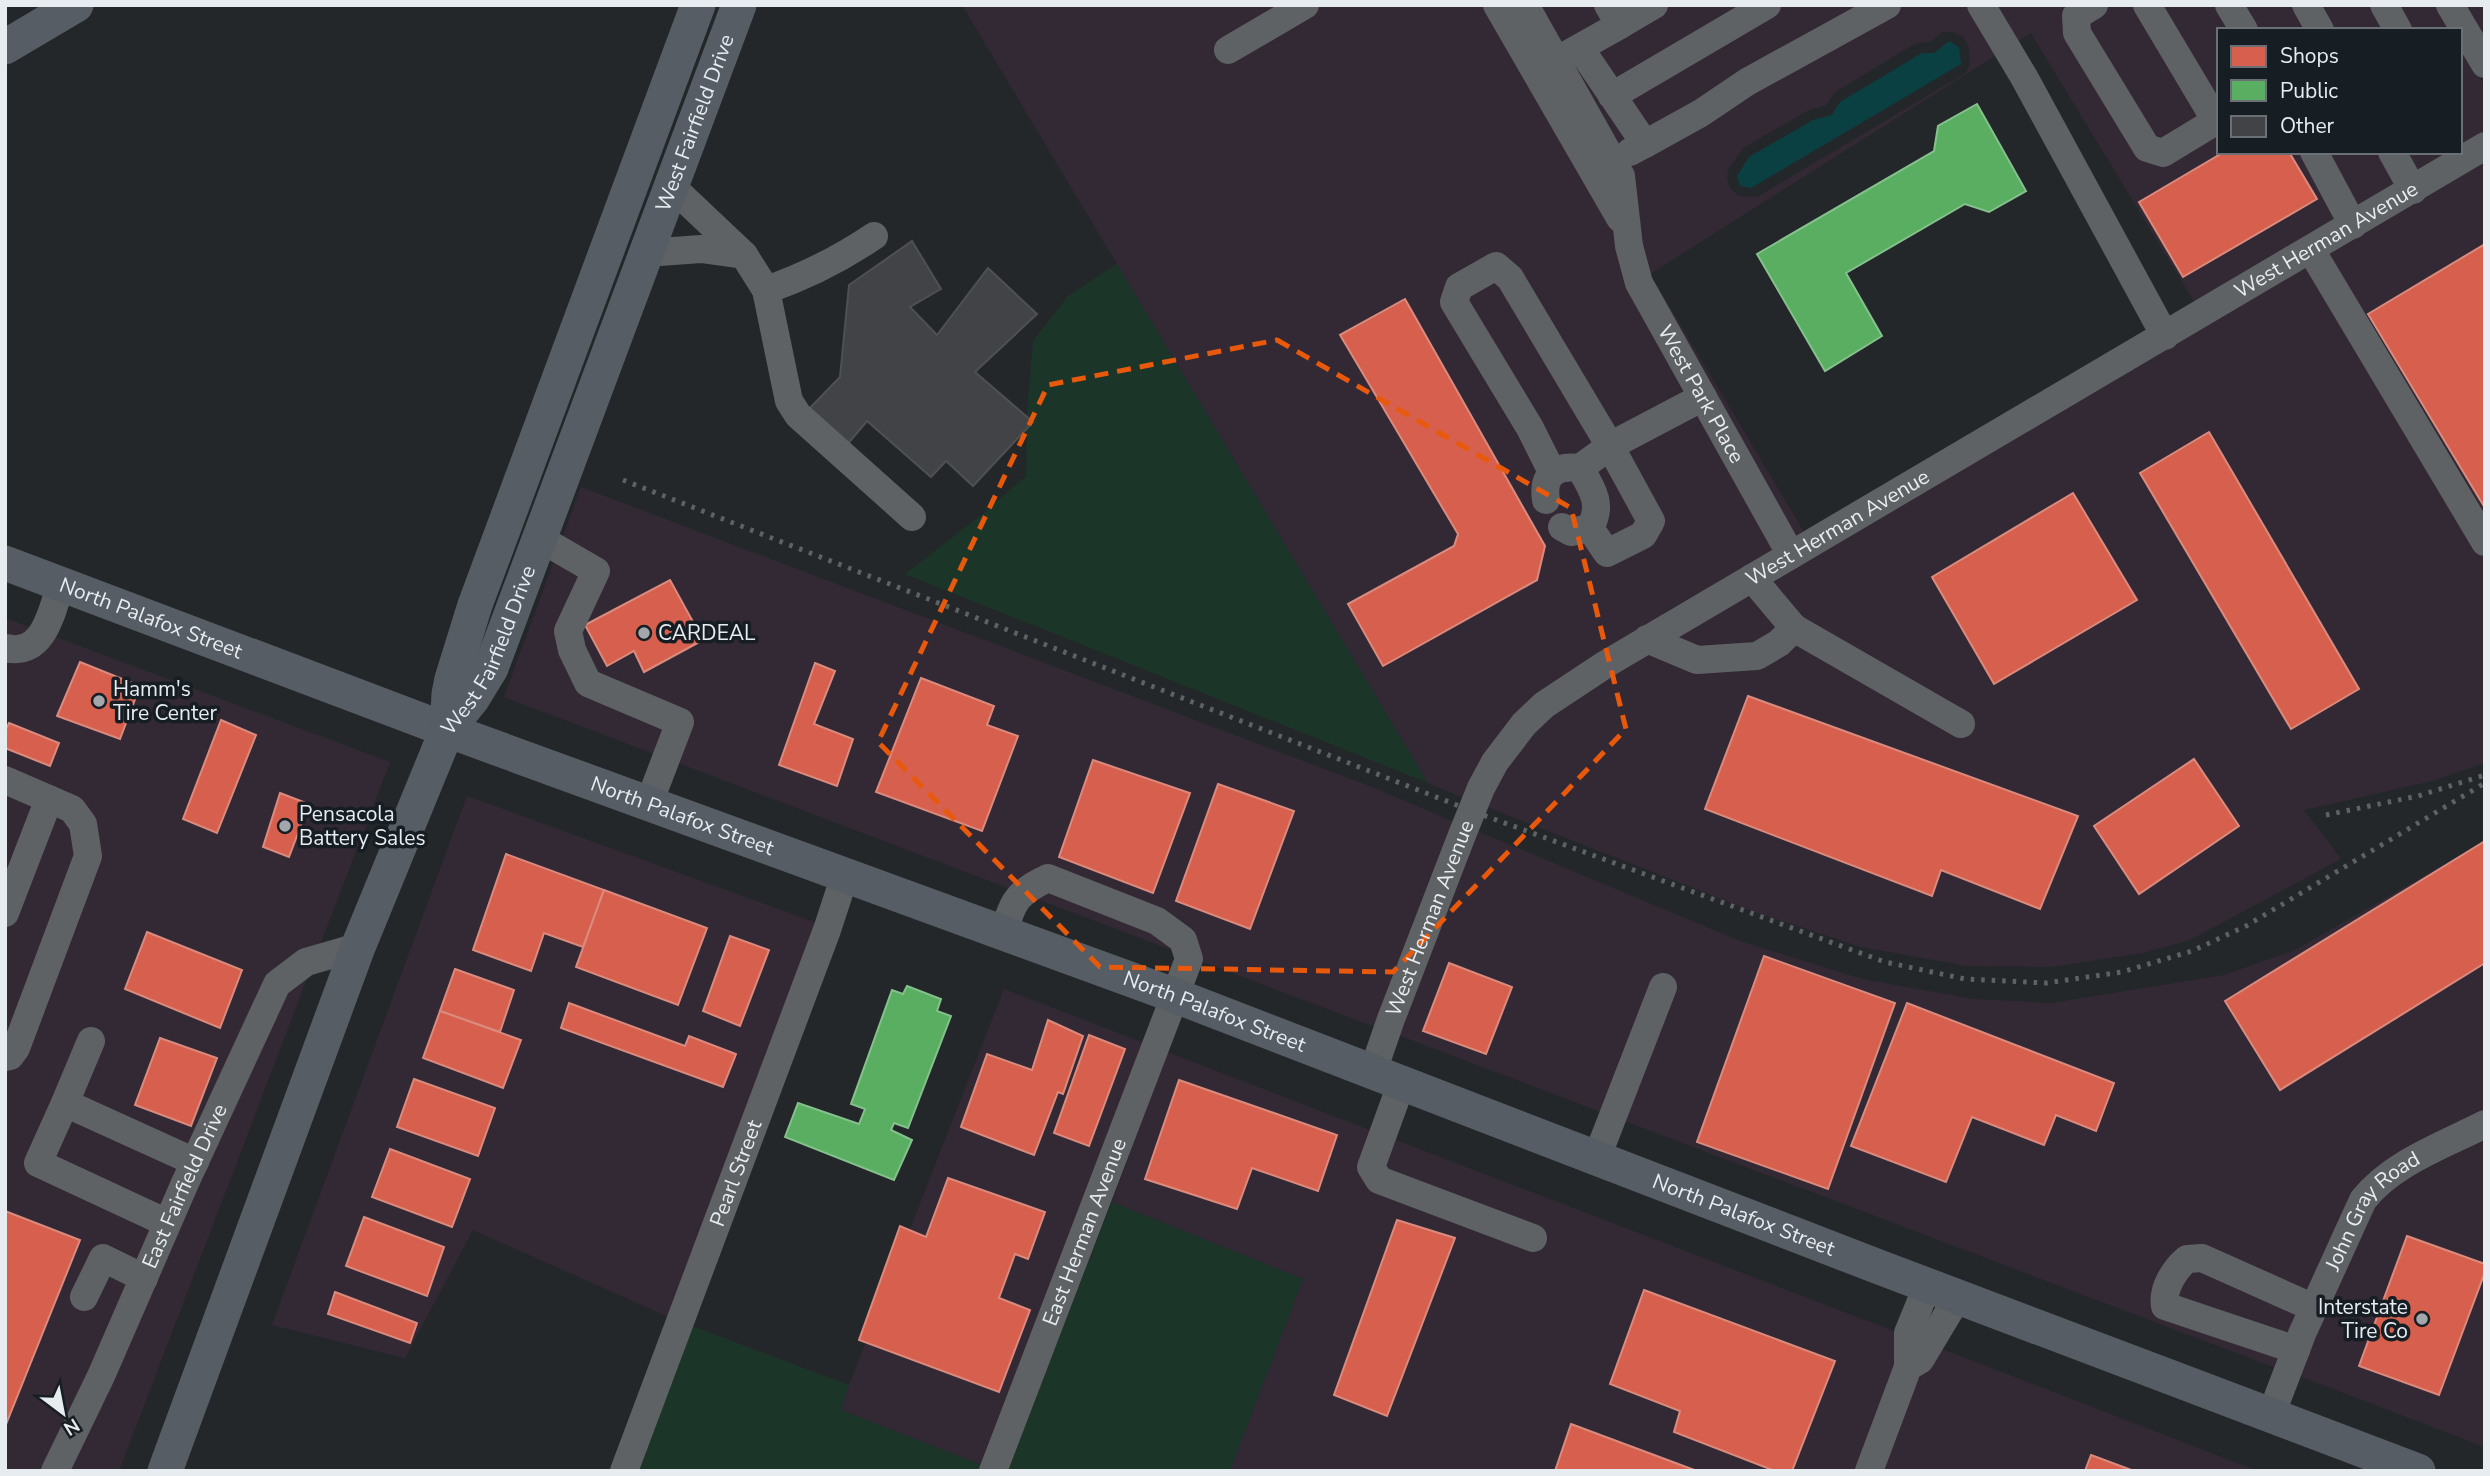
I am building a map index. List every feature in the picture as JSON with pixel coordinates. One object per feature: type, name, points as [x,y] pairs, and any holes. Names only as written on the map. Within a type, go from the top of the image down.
[{"type":"main road","points":[[5,47],[76,5]]},
{"type":"main road","name":"West Fairfield Drive","points":[[447,730],[452,679],[475,605],[698,5]]},
{"type":"main road","name":"West Fairfield Drive","points":[[447,730],[472,699],[491,668],[739,5]]},
{"type":"main road","name":"North Palafox Street","points":[[5,563],[447,730],[1176,996],[2418,1471]]},
{"type":"main road","points":[[165,1471],[358,947],[447,730]]},
{"type":"street","points":[[1228,50],[1305,5]]},
{"type":"street","name":"West Park Place","points":[[1497,5],[1557,60],[1627,229]]},
{"type":"street","name":"West Park Place","points":[[1525,5],[1620,176],[1629,246],[1640,283],[1791,555]]},
{"type":"street","points":[[1645,144],[1612,96],[1557,60],[1614,15],[1654,5]]},
{"type":"street","points":[[1612,96],[1767,5]]},
{"type":"street","points":[[1612,162],[1701,113],[1747,82],[1887,5]]},
{"type":"street","points":[[1981,5],[2024,76],[2165,336]]},
{"type":"street","points":[[2094,5],[2076,16],[2077,33],[2147,148],[2163,153],[2217,121]]},
{"type":"street","points":[[2147,5],[2217,118]]},
{"type":"street","points":[[2229,5],[2243,28]]},
{"type":"street","points":[[2306,5],[2319,28]]},
{"type":"street","points":[[2384,5],[2397,28]]},
{"type":"street","points":[[2450,5],[2485,64]]},
{"type":"street","name":"West Herman Avenue","points":[[1533,1238],[1379,1180],[1371,1167],[1388,1077],[1391,1019],[1462,835],[1495,761],[1524,724],[1569,687],[1647,639],[2413,190],[2471,149]]},
{"type":"street","points":[[2315,154],[2353,225]]},
{"type":"street","points":[[2393,154],[2413,190]]},
{"type":"street","points":[[672,187],[744,255],[765,290],[789,401],[798,415],[912,517]]},
{"type":"street","points":[[765,290],[807,274],[851,252],[874,236]]},
{"type":"street","points":[[646,253],[701,249],[744,255]]},
{"type":"street","points":[[2311,250],[2485,542]]},
{"type":"street","points":[[1552,472],[1530,428],[1454,302],[1459,287],[1496,266],[1510,278],[1651,521],[1643,535],[1607,553],[1576,528],[1597,515],[1596,500],[1580,468]]},
{"type":"street","points":[[1546,500],[1544,487],[1552,472],[1565,467],[1580,468],[1609,446],[1703,397]]},
{"type":"street","points":[[539,538],[596,571],[568,631],[572,650],[588,683],[680,722],[649,803]]},
{"type":"street","points":[[1752,578],[1794,628],[1961,724]]},
{"type":"street","points":[[5,648],[18,651],[35,643],[45,629],[61,584]]},
{"type":"street","points":[[1647,639],[1697,660],[1757,656],[1779,643],[1794,628]]},
{"type":"street","points":[[5,780],[60,804],[83,824],[88,856],[16,1048],[10,1056],[5,1057]]},
{"type":"street","points":[[5,913],[60,804]]},
{"type":"street","name":"Pearl Street","points":[[624,1471],[845,875]]},
{"type":"street","name":"East Herman Avenue","points":[[993,1471],[1188,959],[1183,940],[1157,921],[1048,878],[1023,890],[1008,916],[1004,933]]},
{"type":"street","name":"East Fairfield Drive","points":[[55,1471],[101,1376],[167,1223],[277,984],[306,962],[358,947]]},
{"type":"street","points":[[1597,1157],[1663,987]]},
{"type":"street","points":[[91,1041],[38,1163],[167,1223]]},
{"type":"street","points":[[65,1103],[195,1162]]},
{"type":"street","name":"John Gray Road","points":[[2271,1415],[2296,1350],[2363,1200],[2373,1188],[2399,1169],[2485,1124]]},
{"type":"street","points":[[84,1297],[103,1258],[144,1278]]},
{"type":"street","points":[[2296,1350],[2165,1306],[2163,1296],[2177,1268],[2187,1259],[2202,1258],[2314,1308]]},
{"type":"street","points":[[1869,1471],[1908,1367],[1908,1333],[1944,1290]]},
{"type":"highlighted area","points":[[1277,340],[1571,508],[1626,729],[1393,972],[1100,967],[878,742],[1048,385]]},
{"type":"shaded area","points":[[962,5],[1484,5],[1616,232],[1775,550],[1599,653],[1537,695],[1464,798],[1428,783]]},
{"type":"shaded area","points":[[1538,5],[2438,5],[2451,28],[2217,28],[2217,154],[2447,154],[2195,303],[2031,33],[1650,274],[1804,532],[1794,538],[1650,279],[1639,237],[1642,235]],"holes":[[[1942,32],[1952,32],[1963,37],[1969,47],[1970,64],[1966,73],[1757,197],[1739,196],[1730,188],[1728,170],[1743,148],[1807,111],[1826,105],[1835,92],[1916,43],[1930,42]]]},
{"type":"shaded area","points":[[2463,5],[2485,5],[2485,43]]},
{"type":"shaded area","points":[[2462,47],[2485,86],[2485,130],[2462,145]]},
{"type":"shaded area","points":[[2485,161],[2485,763],[2432,781],[2304,810],[2341,859],[2190,940],[2143,953],[2050,967],[1967,966],[1861,947],[1752,911],[1487,807],[1518,750],[1552,715],[1576,697]]},
{"type":"shaded area","points":[[581,487],[1377,789],[1454,822],[1375,1027],[504,697]]},
{"type":"shaded area","points":[[5,618],[390,762],[320,945],[298,952],[42,1471],[5,1471]]},
{"type":"shaded area","points":[[467,796],[817,923],[669,1317],[473,1230],[405,1358],[272,1325]]},
{"type":"shaded area","points":[[1477,831],[1740,941],[1862,979],[1973,999],[2052,1003],[2224,975],[2295,950],[2485,841],[2485,1109],[2401,1153],[2276,1368],[1398,1035]]},
{"type":"shaded area","points":[[308,976],[119,1471],[68,1471],[286,993]]},
{"type":"shaded area","points":[[1004,989],[1144,1043],[982,1465],[841,1410]]},
{"type":"shaded area","points":[[1167,1052],[1896,1332],[1896,1359],[1893,1361],[1895,1366],[1856,1471],[1230,1471],[1303,1279],[1112,1202]]},
{"type":"shaded area","points":[[2485,1138],[2485,1447],[2299,1376],[2373,1208],[2381,1197],[2405,1180]]},
{"type":"shaded area","points":[[1942,1349],[2258,1471],[1882,1471],[1916,1379],[1921,1379],[1920,1374]]},
{"type":"green space","points":[[1117,264],[1428,783],[905,574],[980,516],[1026,476],[1027,413],[1033,341],[1068,296]]},
{"type":"green space","points":[[1112,1202],[1303,1279],[1230,1471],[1006,1471]]},
{"type":"green space","points":[[692,1326],[849,1385],[841,1410],[982,1465],[980,1471],[637,1471]]},
{"type":"water","points":[[1949,41],[1959,47],[1961,64],[1751,188],[1740,186],[1737,176],[1749,157],[1813,120],[1832,115],[1840,102],[1922,53],[1934,53]]},
{"type":"building: Shops","points":[[2221,154],[2290,154],[2317,199],[2183,277],[2139,202]]},
{"type":"building: Shops","points":[[2485,244],[2485,508],[2368,314]]},
{"type":"building: Shops","points":[[1405,299],[1545,546],[1537,580],[1383,666],[1348,604],[1454,546],[1458,534],[1340,335]]},
{"type":"building: Shops","points":[[2209,432],[2359,689],[2291,729],[2140,473]]},
{"type":"building: Shops","points":[[2073,493],[2137,600],[1994,684],[1932,577]]},
{"type":"building: Shops","name":"CARDEAL","points":[[670,580],[703,640],[644,672],[634,651],[607,666],[585,625]]},
{"type":"building: Shops","name":"Hamm's Tire Center","points":[[80,662],[140,686],[120,739],[57,716]]},
{"type":"building: Shops","points":[[815,663],[835,671],[814,724],[853,739],[837,786],[779,765]]},
{"type":"building: Shops","points":[[921,678],[994,706],[987,725],[1018,736],[982,831],[876,792]]},
{"type":"building: Shops","points":[[1748,696],[2078,816],[2040,909],[1941,870],[1932,896],[1705,809]]},
{"type":"building: Shops","points":[[221,720],[256,735],[217,833],[183,819]]},
{"type":"building: Shops","points":[[9,723],[59,743],[50,766],[5,748],[5,731]]},
{"type":"building: Shops","points":[[2194,759],[2239,826],[2139,894],[2094,826]]},
{"type":"building: Shops","points":[[1093,760],[1190,793],[1153,893],[1059,857]]},
{"type":"building: Shops","points":[[1218,784],[1294,811],[1250,929],[1176,901]]},
{"type":"building: Shops","name":"Pensacola Battery Sales","points":[[280,793],[309,804],[289,857],[263,847]]},
{"type":"building: Shops","points":[[2485,841],[2485,963],[2280,1090],[2225,1001]]},
{"type":"building: Shops","points":[[506,854],[604,890],[583,947],[544,933],[531,971],[473,950]]},
{"type":"building: Shops","points":[[604,890],[707,928],[678,1005],[576,967]]},
{"type":"building: Shops","points":[[147,932],[242,970],[220,1028],[125,989]]},
{"type":"building: Shops","points":[[730,936],[769,950],[740,1026],[703,1011]]},
{"type":"building: Shops","points":[[1764,956],[1895,1003],[1828,1189],[1697,1142]]},
{"type":"building: Shops","points":[[1449,963],[1512,987],[1486,1054],[1423,1031]]},
{"type":"building: Shops","points":[[455,969],[514,990],[500,1032],[440,1011]]},
{"type":"building: Shops","points":[[569,1003],[685,1046],[689,1036],[736,1054],[723,1087],[561,1028]]},
{"type":"building: Shops","points":[[1907,1003],[2114,1083],[2096,1131],[2056,1115],[2044,1145],[1972,1117],[1946,1182],[1851,1146]]},
{"type":"building: Shops","points":[[440,1011],[521,1040],[503,1088],[423,1058]]},
{"type":"building: Shops","points":[[1048,1020],[1083,1036],[1063,1094],[1058,1092],[1034,1155],[961,1127],[987,1054],[1032,1070]]},
{"type":"building: Shops","points":[[1089,1035],[1125,1049],[1089,1146],[1054,1133]]},
{"type":"building: Shops","points":[[160,1038],[217,1058],[191,1126],[135,1105]]},
{"type":"building: Shops","points":[[414,1079],[495,1108],[478,1156],[397,1127]]},
{"type":"building: Shops","points":[[1179,1080],[1337,1135],[1318,1191],[1252,1168],[1237,1209],[1145,1179]]},
{"type":"building: Shops","points":[[390,1149],[470,1179],[452,1227],[372,1197]]},
{"type":"building: Shops","points":[[948,1178],[1045,1212],[1028,1259],[1015,1254],[999,1298],[1030,1310],[999,1392],[859,1340],[900,1226],[926,1237]]},
{"type":"building: Shops","points":[[5,1211],[80,1240],[5,1427]]},
{"type":"building: Shops","points":[[364,1217],[444,1247],[427,1296],[346,1266]]},
{"type":"building: Shops","points":[[1397,1220],[1455,1238],[1387,1416],[1334,1395]]},
{"type":"building: Shops","name":"Interstate Tire Co","points":[[2407,1236],[2485,1264],[2485,1272],[2439,1395],[2359,1366]]},
{"type":"building: Shops","points":[[1644,1290],[1835,1361],[1792,1471],[1775,1471],[1674,1432],[1680,1411],[1610,1384]]},
{"type":"building: Shops","points":[[335,1292],[417,1323],[410,1343],[328,1314]]},
{"type":"building: Shops","points":[[1571,1424],[1697,1471],[1555,1471]]},
{"type":"building: Shops","points":[[2091,1455],[2134,1471],[2085,1471]]},
{"type":"building: Public","points":[[1977,104],[2026,191],[1989,212],[1965,204],[1846,273],[1882,336],[1825,371],[1757,254],[1934,151],[1938,126]]},
{"type":"building: Public","points":[[907,986],[941,999],[937,1011],[951,1016],[908,1128],[894,1123],[891,1130],[912,1140],[894,1180],[785,1137],[798,1103],[859,1124],[865,1109],[851,1104],[892,990],[903,994]]},
{"type":"building: Other","points":[[912,241],[941,289],[910,307],[937,335],[988,268],[1037,314],[975,372],[1033,422],[973,486],[946,461],[931,477],[867,421],[846,446],[807,411],[840,377],[849,285]]},
{"type":"railway","points":[[623,480],[1472,811],[1885,962],[1965,979],[2046,983],[2122,972],[2192,951],[2246,926],[2485,783]]},
{"type":"railway","points":[[2326,815],[2418,796],[2485,775]]},
{"type":"place","name":"CARDEAL","points":[[644,633]]},
{"type":"place","name":"Hamm's Tire Center","points":[[99,701]]},
{"type":"place","name":"Pensacola Battery Sales","points":[[285,826]]},
{"type":"place","name":"Interstate Tire Co","points":[[2422,1319]]}]
